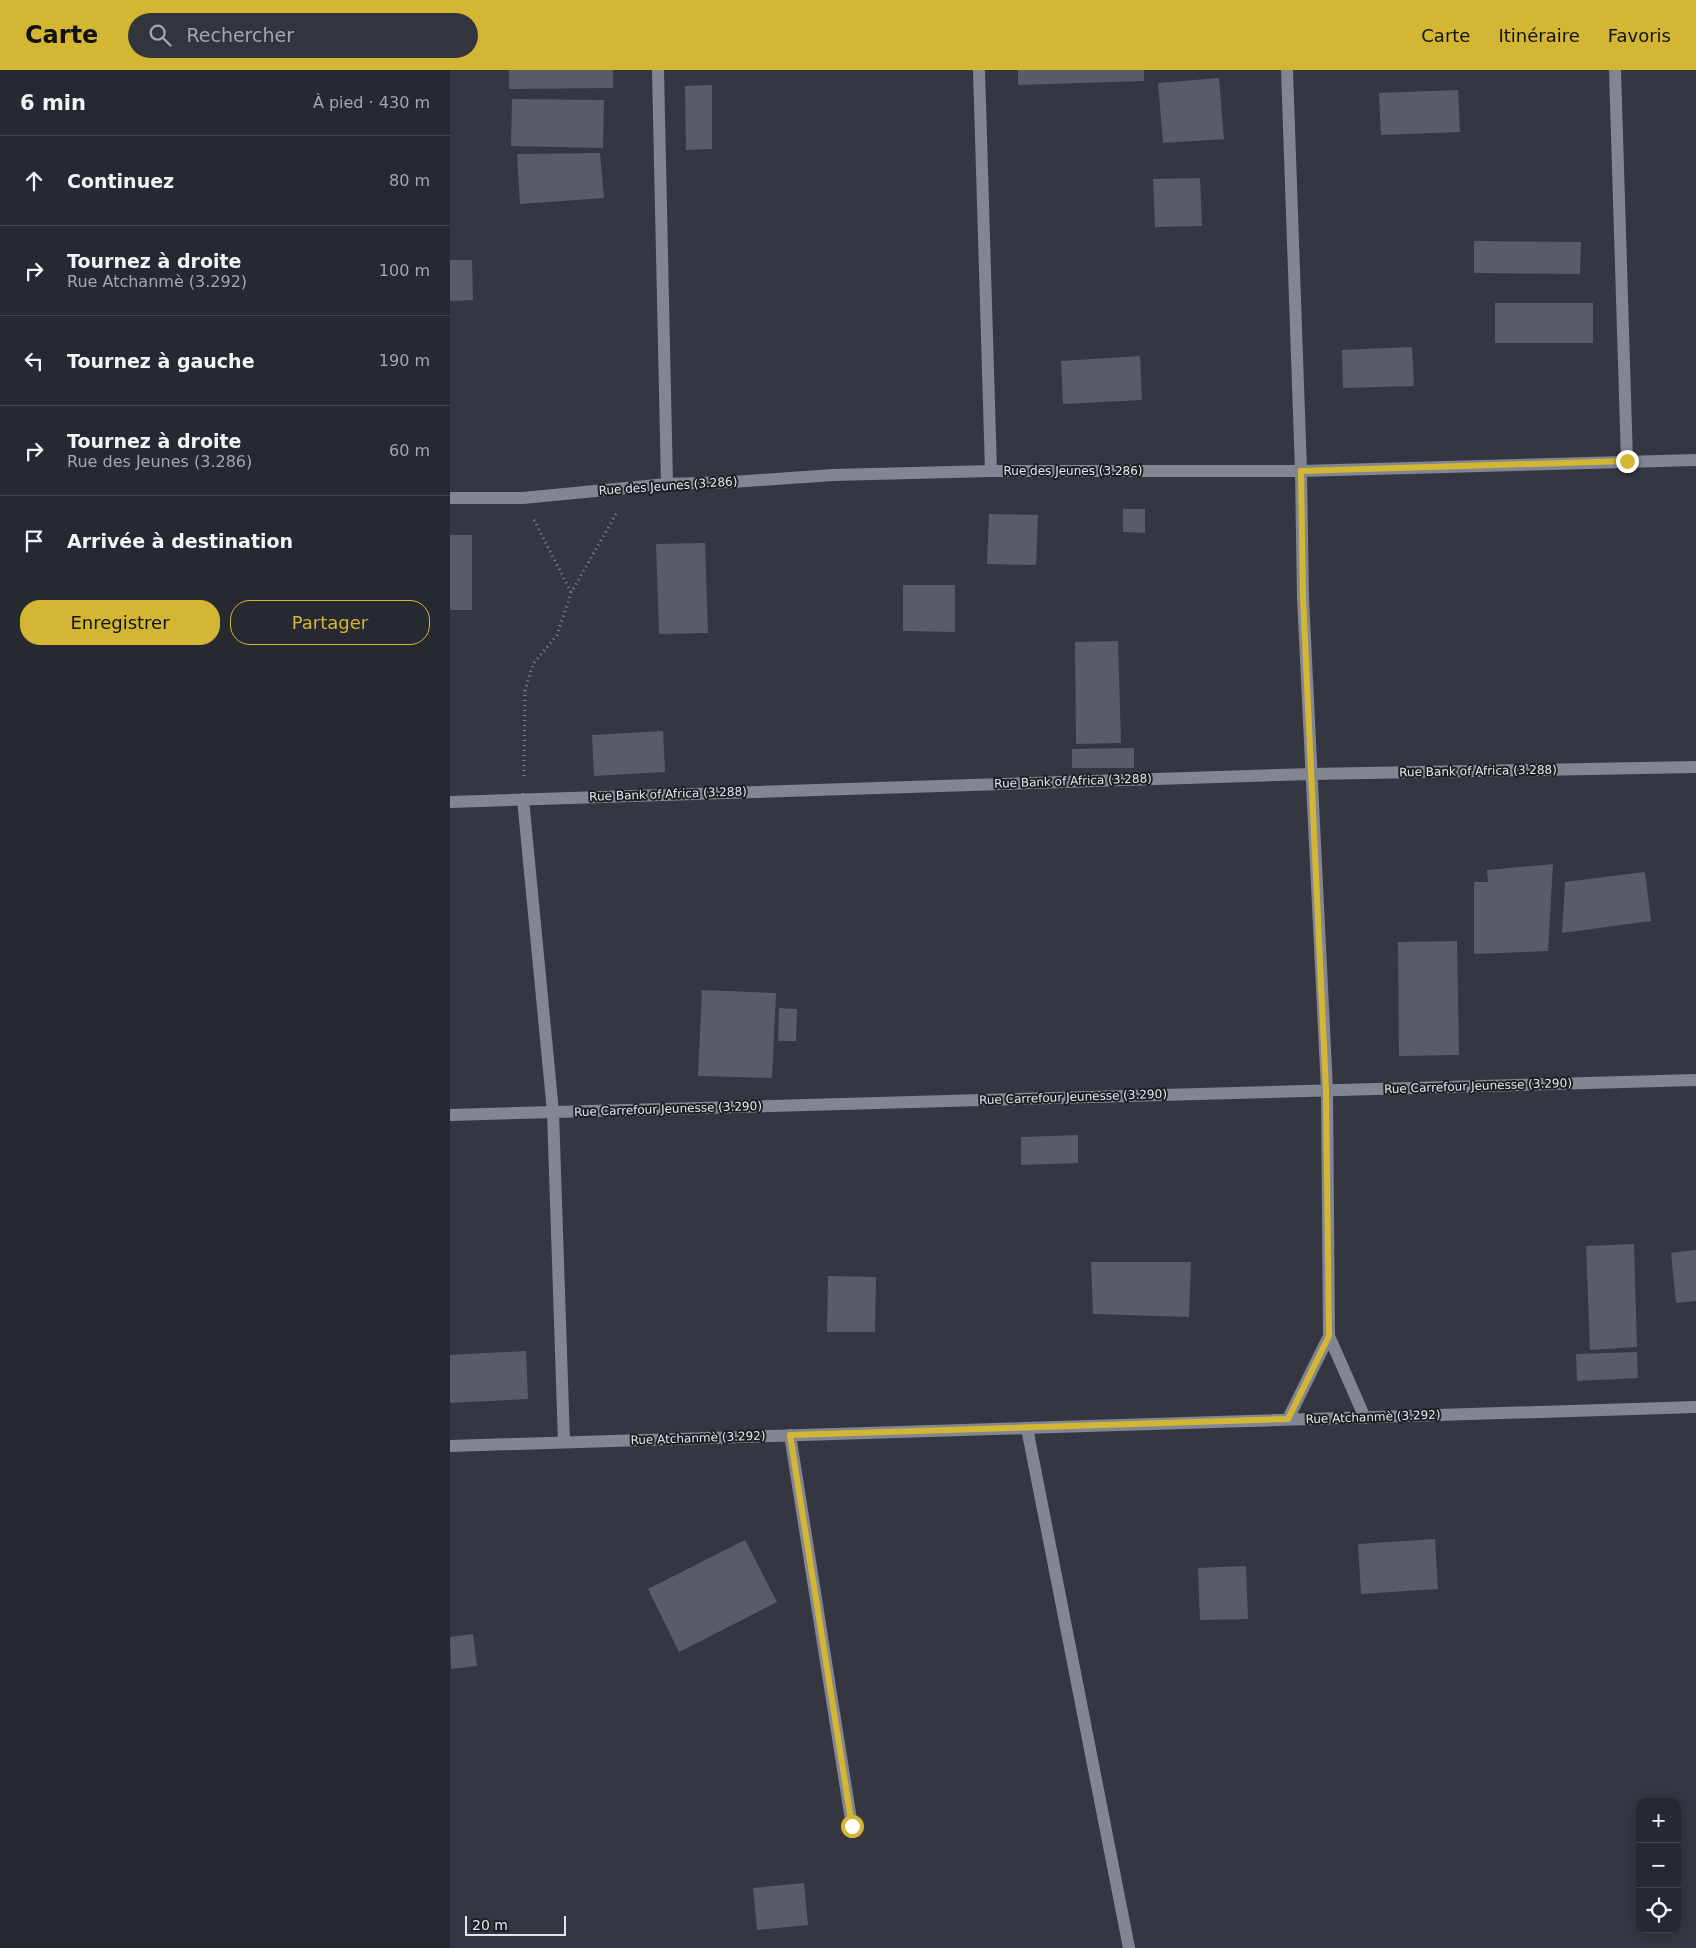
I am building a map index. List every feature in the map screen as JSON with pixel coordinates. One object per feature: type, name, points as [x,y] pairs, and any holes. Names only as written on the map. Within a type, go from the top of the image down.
[{"type":"street","points":[[658,70],[667,484]]},
{"type":"street","points":[[979,70],[991,471]]},
{"type":"street","points":[[1287,70],[1301,471],[1303,598],[1326,1090],[1329,1336],[1365,1418]]},
{"type":"street","points":[[1615,70],[1627,461]]},
{"type":"street","name":"Rue des Jeunes (3.286)","points":[[450,498],[524,498],[667,484],[732,482],[833,474],[991,471],[1301,471],[1696,460]]},
{"type":"street","name":"Rue Bank of Africa (3.288)","points":[[450,802],[1312,774],[1696,767]]},
{"type":"street","points":[[524,799],[553,1112],[564,1442]]},
{"type":"street","name":"Rue Carrefour Jeunesse (3.290)","points":[[450,1115],[1696,1080]]},
{"type":"street","points":[[1288,1419],[1329,1336]]},
{"type":"street","name":"Rue Atchanmè (3.292)","points":[[450,1446],[1696,1407]]},
{"type":"street","points":[[1027,1428],[1129,1948]]},
{"type":"street","points":[[790,1435],[852,1826]]},
{"type":"path","points":[[524,498],[571,593]]},
{"type":"path","points":[[524,799],[524,691],[533,664],[557,635],[571,593],[615,515],[623,510]]},
{"type":"building","points":[[509,70],[613,70],[613,88],[509,89]]},
{"type":"building","points":[[1018,70],[1144,70],[1144,81],[1018,85]]},
{"type":"building","points":[[1219,78],[1224,139],[1163,143],[1158,83]]},
{"type":"building","points":[[712,85],[712,149],[686,150],[685,86]]},
{"type":"building","points":[[1458,90],[1460,132],[1381,135],[1379,93]]},
{"type":"building","points":[[512,99],[604,100],[603,148],[511,146]]},
{"type":"building","points":[[600,153],[604,198],[520,204],[517,154]]},
{"type":"building","points":[[1200,178],[1202,226],[1155,227],[1153,179]]},
{"type":"building","points":[[1474,241],[1581,242],[1580,274],[1474,273]]},
{"type":"building","points":[[450,260],[472,260],[473,300],[450,301]]},
{"type":"building","points":[[1495,303],[1593,303],[1593,343],[1495,343]]},
{"type":"building","points":[[1412,347],[1414,386],[1343,388],[1342,350]]},
{"type":"building","points":[[1140,356],[1142,400],[1063,404],[1061,361]]},
{"type":"building","points":[[1123,509],[1145,509],[1145,533],[1123,532]]},
{"type":"building","points":[[989,514],[1038,515],[1036,565],[987,564]]},
{"type":"building","points":[[450,535],[472,535],[472,610],[450,610]]},
{"type":"building","points":[[705,543],[708,633],[659,634],[656,544]]},
{"type":"building","points":[[903,585],[955,585],[955,632],[903,631]]},
{"type":"building","points":[[1118,641],[1121,743],[1076,744],[1075,642]]},
{"type":"building","points":[[663,731],[665,772],[594,776],[592,735]]},
{"type":"building","points":[[1134,748],[1134,768],[1072,768],[1072,749]]},
{"type":"building","points":[[1553,864],[1548,951],[1474,954],[1474,882],[1488,882],[1487,870]]},
{"type":"building","points":[[1645,872],[1651,921],[1562,933],[1565,882]]},
{"type":"building","points":[[1457,941],[1459,1055],[1399,1056],[1398,942]]},
{"type":"building","points":[[702,990],[776,993],[772,1078],[698,1076]]},
{"type":"building","points":[[779,1008],[797,1009],[796,1041],[778,1041]]},
{"type":"building","points":[[1078,1135],[1078,1163],[1021,1165],[1021,1137]]},
{"type":"building","points":[[1634,1244],[1637,1347],[1590,1350],[1586,1246]]},
{"type":"building","points":[[1696,1250],[1696,1301],[1676,1303],[1671,1253]]},
{"type":"building","points":[[1091,1262],[1191,1262],[1189,1317],[1093,1314]]},
{"type":"building","points":[[828,1276],[876,1277],[875,1332],[827,1332]]},
{"type":"building","points":[[526,1351],[528,1399],[450,1403],[450,1355]]},
{"type":"building","points":[[1637,1352],[1638,1378],[1577,1381],[1576,1354]]},
{"type":"building","points":[[1435,1539],[1438,1589],[1361,1594],[1358,1544]]},
{"type":"building","points":[[745,1540],[777,1602],[679,1652],[648,1589]]},
{"type":"building","points":[[1246,1566],[1248,1619],[1200,1620],[1198,1568]]},
{"type":"building","points":[[473,1634],[477,1666],[451,1669],[450,1637]]},
{"type":"building","points":[[804,1883],[808,1925],[757,1930],[753,1888]]},
{"type":"route","points":[[852,1826],[790,1435],[1288,1419],[1329,1336],[1326,1090],[1303,598],[1301,471],[1627,461]]}]
